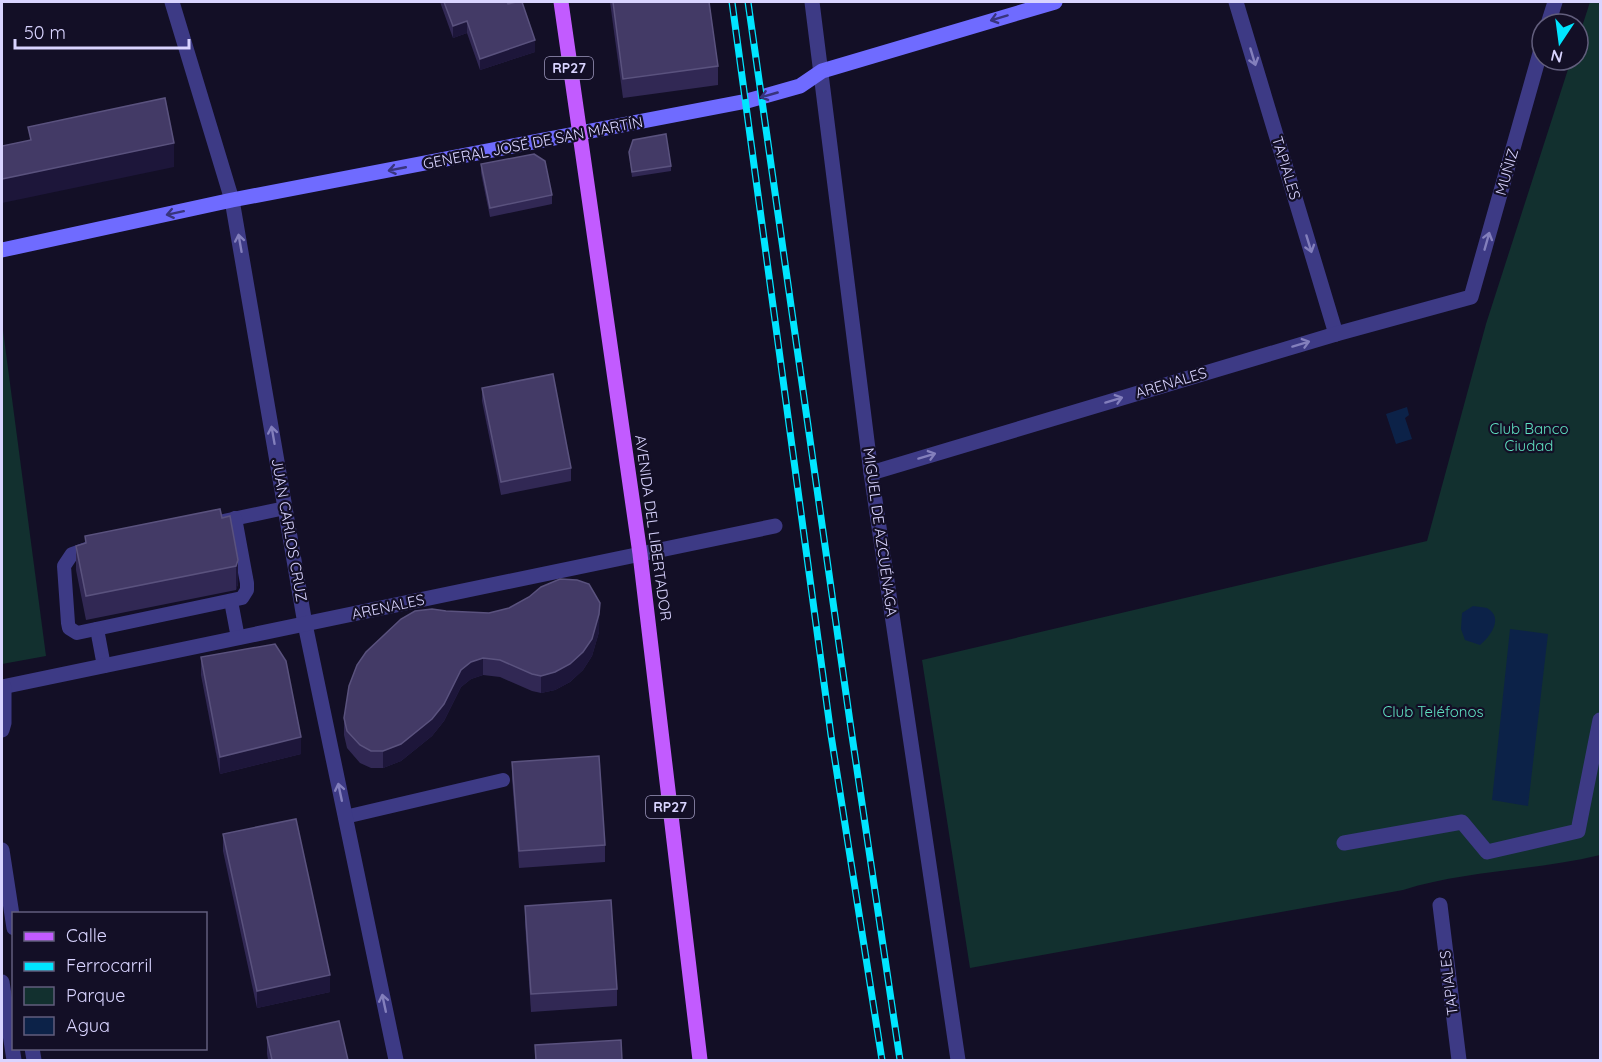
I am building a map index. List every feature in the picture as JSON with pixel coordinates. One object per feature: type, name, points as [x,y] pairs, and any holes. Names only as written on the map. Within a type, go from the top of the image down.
[{"type":"main road","name":"AVENIDA DEL LIBERTADOR","points":[[561,2],[578,135],[640,554],[700,1060]]},
{"type":"street","name":"JUAN CARLOS CRUZ","points":[[172,2],[232,200],[305,624],[396,1060]]},
{"type":"street","name":"MIGUEL DE AZCUÉNAGA","points":[[812,2],[871,473],[958,1060]]},
{"type":"street","name":"GENERAL JOSÉ DE SAN MARTÍN","points":[[2,250],[232,200],[747,101],[800,86],[822,71],[1055,2]]},
{"type":"street","name":"TAPIALES","points":[[1236,2],[1336,334]]},
{"type":"street","name":"MUÑIZ","points":[[1471,297],[1535,72]]},
{"type":"street","name":"ARENALES","points":[[871,473],[1336,334],[1471,297]]},
{"type":"street","name":"ARENALES","points":[[3,687],[775,526]]},
{"type":"street","points":[[2,730],[4,723],[3,687]]},
{"type":"street","points":[[1344,843],[1462,822],[1487,852],[1578,831],[1600,720]]},
{"type":"street","points":[[2,849],[12,915]]},
{"type":"street","name":"TAPIALES","points":[[1440,905],[1459,1060]]},
{"type":"street","points":[[2,982],[12,1047]]},
{"type":"lane","points":[[201,525],[285,508]]},
{"type":"lane","points":[[111,544],[77,550],[67,559],[64,566],[69,628],[77,633],[242,598],[247,590],[235,518]]},
{"type":"lane","points":[[231,601],[238,638]]},
{"type":"lane","points":[[98,629],[104,666]]},
{"type":"lane","points":[[345,817],[503,780]]},
{"type":"green space","name":"Club Teléfonos","points":[[1590,2],[1600,2],[1600,855],[1452,878],[1403,890],[970,968],[922,660],[1427,541],[1486,324],[1567,72],[1590,72],[1590,12],[1587,12]]},
{"type":"green space","points":[[2,323],[46,656],[2,664]]},
{"type":"water","points":[[1407,407],[1409,415],[1405,418],[1412,439],[1396,444],[1386,414]]},
{"type":"water","points":[[1473,606],[1487,608],[1495,617],[1494,628],[1480,645],[1465,640],[1461,629],[1462,613]]},
{"type":"water","points":[[1510,629],[1548,634],[1528,806],[1492,800]]},
{"type":"building","points":[[444,2],[507,2],[508,4],[522,2],[535,40],[480,59],[467,21],[453,26]]},
{"type":"building","points":[[613,2],[709,2],[718,66],[623,79]]},
{"type":"building","points":[[165,98],[174,143],[2,179],[2,146],[31,140],[28,127]]},
{"type":"building","points":[[666,134],[671,166],[632,172],[629,152],[633,140]]},
{"type":"building","points":[[534,154],[545,161],[552,195],[490,208],[481,164]]},
{"type":"building","points":[[553,374],[571,468],[501,482],[482,388]]},
{"type":"building","points":[[220,509],[222,518],[230,516],[238,560],[236,566],[86,596],[76,546],[86,543],[85,536]]},
{"type":"building","points":[[560,579],[577,580],[589,584],[600,603],[592,639],[583,652],[570,664],[541,676],[500,660],[483,658],[471,662],[461,670],[444,704],[432,719],[401,744],[383,751],[371,751],[360,745],[347,731],[344,718],[349,686],[357,665],[366,652],[401,619],[415,611],[432,609],[489,613],[509,608],[541,587]]},
{"type":"building","points":[[275,644],[286,661],[301,737],[220,757],[201,657]]},
{"type":"building","points":[[599,756],[605,845],[519,851],[512,762]]},
{"type":"building","points":[[296,819],[330,975],[257,991],[223,834]]},
{"type":"building","points":[[611,900],[617,989],[531,994],[525,906]]},
{"type":"building","points":[[339,1021],[348,1060],[272,1060],[267,1037]]},
{"type":"building","points":[[621,1040],[622,1060],[536,1060],[535,1045]]},
{"type":"railway","points":[[732,2],[831,735],[882,1060]]},
{"type":"railway","points":[[748,2],[900,1060]]},
{"type":"park label","name":"Club Banco Ciudad","points":[[1529,438]]}]
